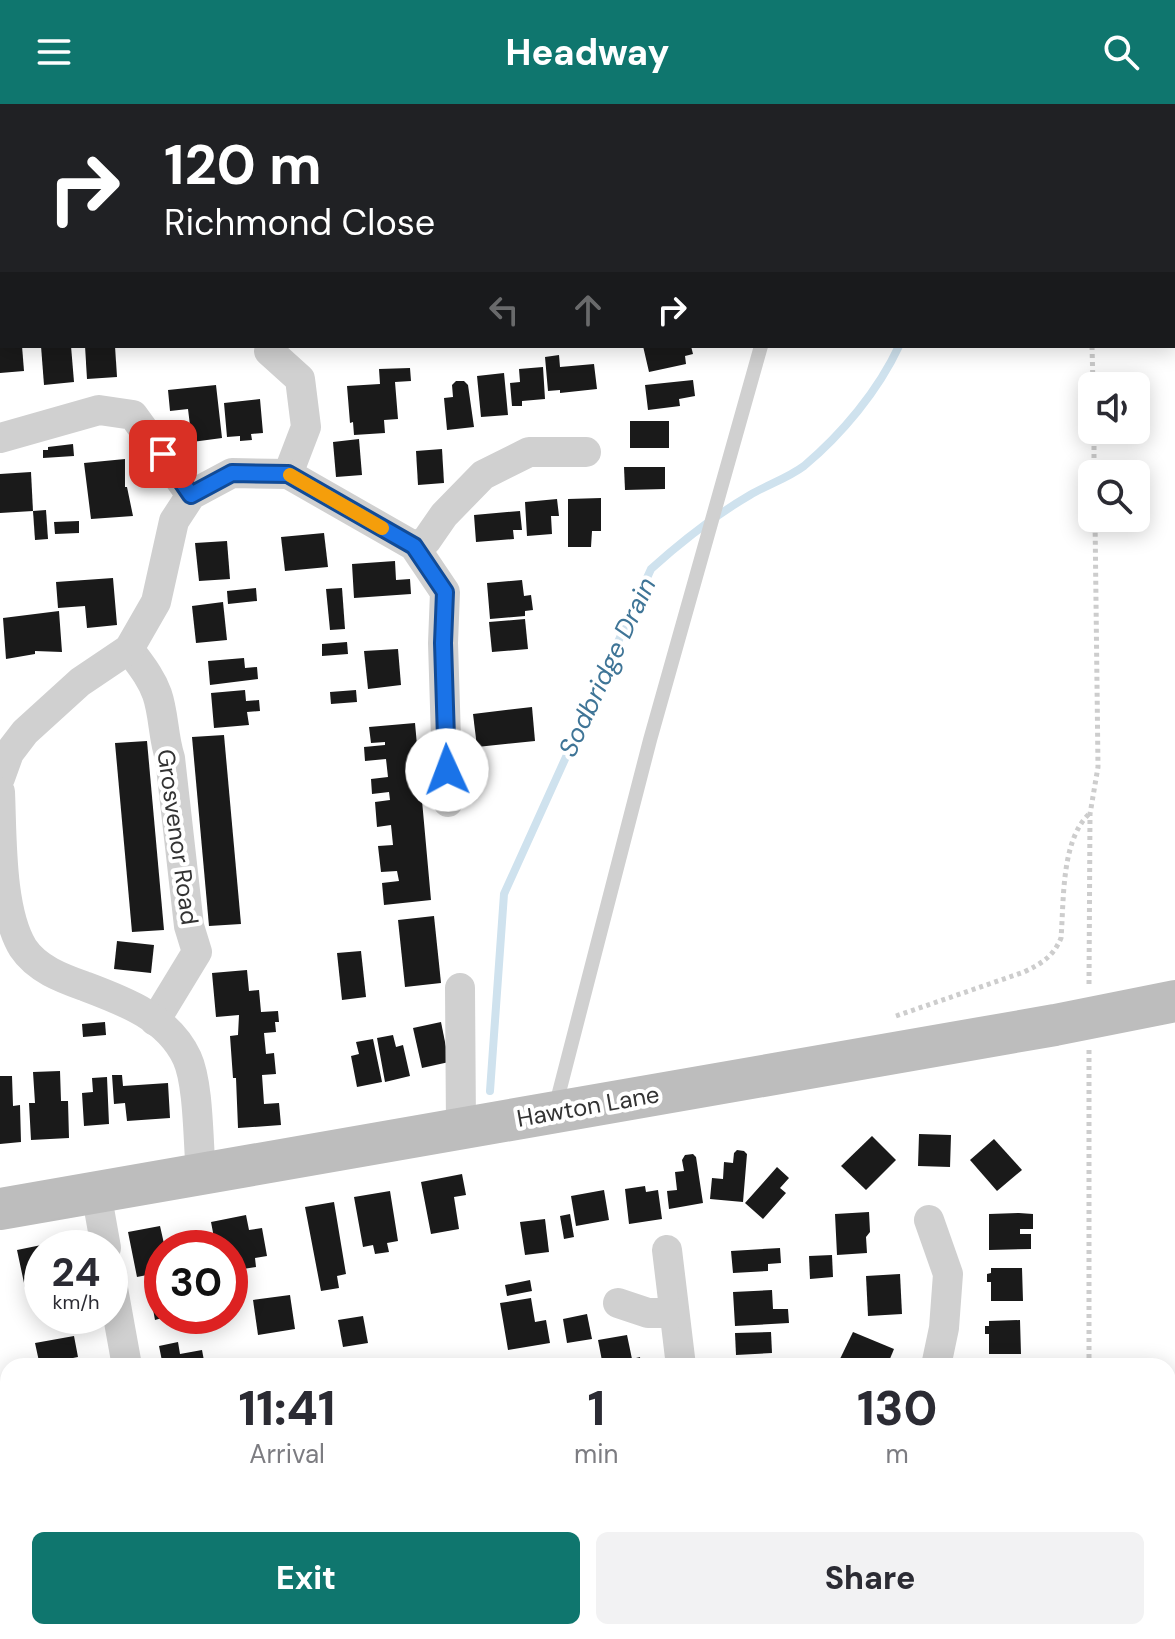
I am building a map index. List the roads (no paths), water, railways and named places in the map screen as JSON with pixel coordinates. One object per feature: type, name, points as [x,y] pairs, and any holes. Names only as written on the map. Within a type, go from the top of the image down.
[{"type":"street","points":[[269,351],[300,379],[306,427],[288,474]]},
{"type":"street","points":[[0,438],[99,410],[133,415],[191,495]]},
{"type":"street","points":[[414,546],[426,541],[444,515],[483,475],[529,452],[586,452]]},
{"type":"street","points":[[0,778],[9,753],[25,732],[80,682],[129,649],[156,602],[174,521],[191,495],[232,473],[288,474],[414,546],[445,592],[443,643],[448,802]]},
{"type":"street","name":"Grosvenor Road","points":[[129,649],[151,678],[159,697],[170,758],[189,926],[197,952],[155,1021]]},
{"type":"street","points":[[0,792],[6,896],[12,924],[23,949],[41,966],[64,979],[123,1001],[172,1036],[188,1059],[201,1174]]},
{"type":"street","points":[[460,988],[461,1128]]},
{"type":"street","name":"Hawton Lane","points":[[0,1209],[871,1057],[1072,1033],[1155,1004]]},
{"type":"street","points":[[96,1192],[103,1230]]},
{"type":"street","points":[[929,1220],[948,1274],[944,1328],[938,1358]]},
{"type":"street","points":[[667,1250],[680,1358]]},
{"type":"street","points":[[618,1303],[648,1313],[674,1313]]},
{"type":"street","points":[[121,1334],[126,1358]]},
{"type":"lane","points":[[554,1112],[646,755],[760,348]]},
{"type":"waterway","name":"Sodbridge Drain","points":[[490,1091],[504,894],[651,569],[724,511],[798,470],[818,454],[870,395],[898,348]]}]
